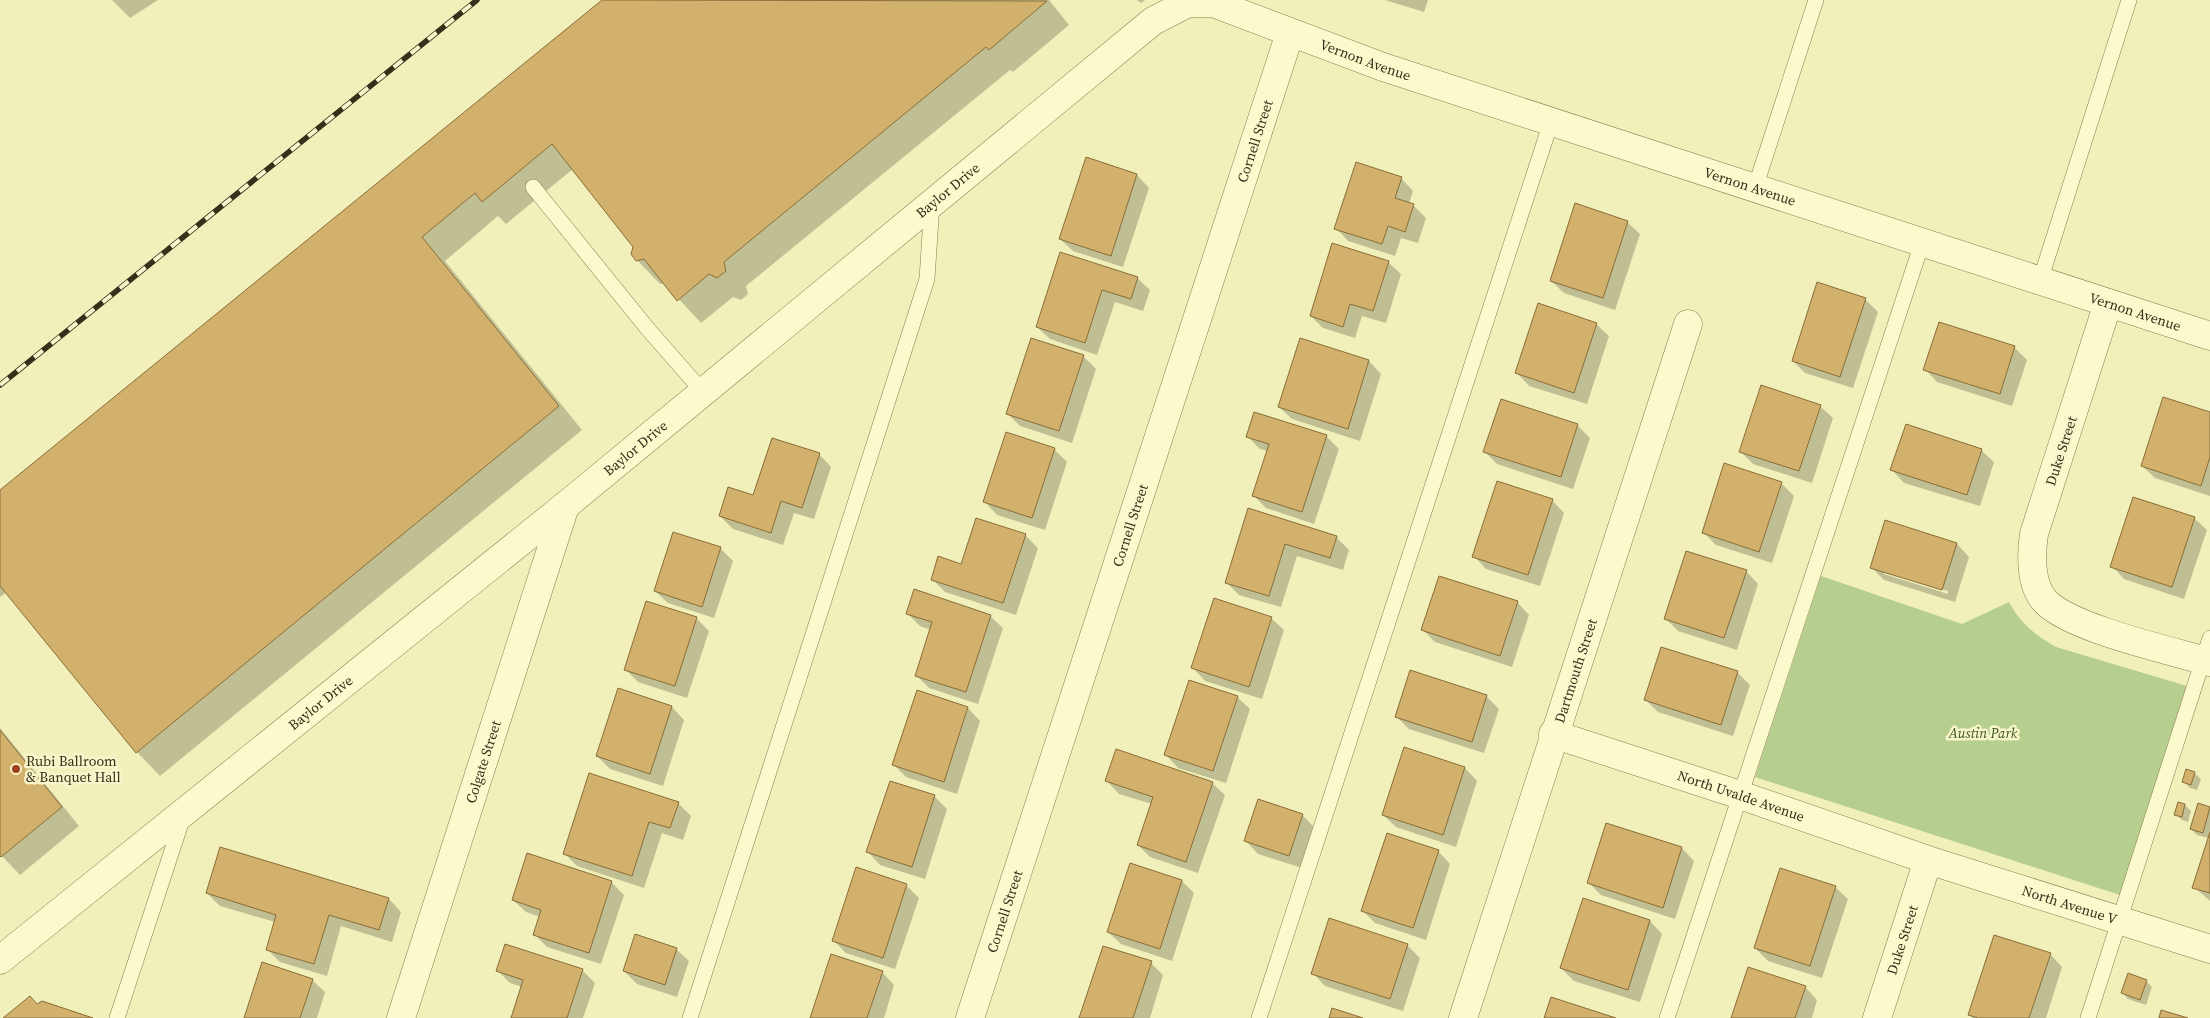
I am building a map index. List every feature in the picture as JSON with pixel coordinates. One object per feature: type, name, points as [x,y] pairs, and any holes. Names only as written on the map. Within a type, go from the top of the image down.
[{"type":"street","name":"Baylor Drive","points":[[0,960],[565,506],[1153,22],[1188,3],[1213,3],[1290,33]]},
{"type":"street","name":"Vernon Avenue","points":[[1290,33],[1383,67],[2210,336]]},
{"type":"street","name":"Cornell Street","points":[[970,1018],[1290,33]]},
{"type":"street","name":"Duke Street","points":[[2108,303],[2034,534],[2032,565],[2036,583],[2043,600],[2057,612],[2074,620],[2208,654]]},
{"type":"street","name":"Dartmouth Street","points":[[1463,1018],[1553,734],[1688,324]]},
{"type":"street","name":"Colgate Street","points":[[401,1018],[565,506]]},
{"type":"street","name":"North Uvalde Avenue","points":[[1553,734],[1740,795],[1928,860]]},
{"type":"street","name":"Duke Street","points":[[1876,1018],[1928,860]]},
{"type":"street","name":"North Avenue V","points":[[1928,860],[2210,949]]},
{"type":"lane","points":[[1755,188],[1816,0]]},
{"type":"lane","points":[[2040,281],[2129,0]]},
{"type":"lane","points":[[1259,1018],[1551,122]]},
{"type":"lane","points":[[533,186],[648,328],[703,392]]},
{"type":"lane","points":[[690,1018],[927,279],[932,203]]},
{"type":"lane","points":[[1667,1018],[1922,242]]},
{"type":"lane","points":[[2088,1018],[2208,654]]},
{"type":"lane","points":[[117,1018],[185,811]]},
{"type":"green space","name":"Austin Park","points":[[1821,576],[1962,624],[2009,602],[2013,610],[2029,628],[2056,647],[2187,686],[2120,895],[1755,777]]},
{"type":"building","points":[[602,0],[1047,1],[989,50],[986,47],[724,262],[726,271],[717,278],[709,274],[677,301],[644,259],[636,261],[631,254],[633,247],[552,144],[482,202],[475,193],[422,237],[559,406],[136,753],[0,586],[0,490]]},
{"type":"building","points":[[1086,157],[1137,174],[1111,256],[1059,239]]},
{"type":"building","points":[[1356,162],[1402,177],[1395,198],[1414,204],[1405,232],[1388,226],[1382,244],[1334,229]]},
{"type":"building","points":[[1575,203],[1628,221],[1603,298],[1550,281]]},
{"type":"building","points":[[1332,243],[1389,261],[1373,311],[1350,304],[1343,327],[1310,316]]},
{"type":"building","points":[[1060,252],[1138,277],[1131,299],[1102,290],[1085,343],[1036,327]]},
{"type":"building","points":[[1817,282],[1866,298],[1840,377],[1792,361]]},
{"type":"building","points":[[1538,303],[1597,323],[1574,393],[1515,373]]},
{"type":"building","points":[[1939,322],[2015,346],[2000,394],[1923,370]]},
{"type":"building","points":[[1031,338],[1084,355],[1059,431],[1006,414]]},
{"type":"building","points":[[1300,338],[1369,360],[1348,429],[1278,407]]},
{"type":"building","points":[[1761,385],[1821,405],[1799,471],[1739,452]]},
{"type":"building","points":[[2163,397],[2210,412],[2210,457],[2201,486],[2141,466]]},
{"type":"building","points":[[1501,399],[1578,424],[1561,477],[1483,452]]},
{"type":"building","points":[[1254,412],[1327,435],[1302,512],[1252,496],[1269,444],[1246,437]]},
{"type":"building","points":[[1906,424],[1982,449],[1967,495],[1890,470]]},
{"type":"building","points":[[1006,432],[1055,448],[1032,518],[983,502]]},
{"type":"building","points":[[772,438],[820,453],[802,508],[781,501],[771,533],[719,516],[728,487],[753,495]]},
{"type":"building","points":[[1724,463],[1782,482],[1759,552],[1702,533]]},
{"type":"building","points":[[1497,481],[1553,499],[1528,575],[1472,557]]},
{"type":"building","points":[[2133,497],[2195,517],[2172,587],[2110,567]]},
{"type":"building","points":[[1248,508],[1337,536],[1330,558],[1285,544],[1269,596],[1225,583]]},
{"type":"building","points":[[976,518],[1026,534],[1003,603],[931,580],[938,556],[961,564]]},
{"type":"building","points":[[1885,520],[1957,543],[1942,590],[1870,568]]},
{"type":"building","points":[[673,532],[721,547],[702,607],[654,591]]},
{"type":"building","points":[[1686,551],[1747,570],[1724,638],[1664,619]]},
{"type":"building","points":[[1439,576],[1518,601],[1500,656],[1421,630]]},
{"type":"building","points":[[914,589],[991,615],[966,692],[915,676],[932,622],[906,614]]},
{"type":"building","points":[[1214,598],[1272,617],[1249,687],[1191,668]]},
{"type":"building","points":[[646,601],[697,617],[675,686],[624,670]]},
{"type":"building","points":[[1661,647],[1738,671],[1721,725],[1644,700]]},
{"type":"building","points":[[1410,670],[1487,695],[1472,742],[1395,717]]},
{"type":"building","points":[[1189,680],[1238,696],[1213,771],[1164,755]]},
{"type":"building","points":[[618,688],[672,706],[650,774],[596,756]]},
{"type":"building","points":[[917,690],[968,707],[944,782],[892,765]]},
{"type":"building","name":"Rubi Ballroom & Banquet Hall","points":[[0,730],[62,807],[1,857],[0,856]]},
{"type":"building","points":[[1404,747],[1465,767],[1443,835],[1382,815]]},
{"type":"building","points":[[1116,749],[1213,782],[1186,862],[1137,845],[1153,797],[1105,781]]},
{"type":"building","points":[[2186,769],[2195,772],[2191,785],[2182,782]]},
{"type":"building","points":[[589,773],[679,802],[670,828],[649,822],[632,876],[563,854]]},
{"type":"building","points":[[890,781],[935,795],[912,867],[866,852]]},
{"type":"building","points":[[1258,799],[1303,814],[1289,856],[1244,841]]},
{"type":"building","points":[[2178,802],[2185,804],[2182,817],[2174,815]]},
{"type":"building","points":[[2198,803],[2210,807],[2203,833],[2190,829]]},
{"type":"building","points":[[1606,823],[1682,847],[1663,908],[1587,883]]},
{"type":"building","points":[[2210,832],[2210,893],[2192,888]]},
{"type":"building","points":[[1387,833],[1439,850],[1413,928],[1361,911]]},
{"type":"building","points":[[220,847],[389,898],[379,930],[329,915],[314,964],[266,950],[276,915],[206,893]]},
{"type":"building","points":[[527,853],[612,881],[589,953],[533,935],[541,910],[512,900]]},
{"type":"building","points":[[1130,863],[1182,880],[1160,949],[1107,932]]},
{"type":"building","points":[[856,867],[907,884],[883,958],[832,941]]},
{"type":"building","points":[[1780,868],[1836,886],[1810,966],[1754,948]]},
{"type":"building","points":[[1583,898],[1650,920],[1628,990],[1560,968]]},
{"type":"building","points":[[1329,918],[1408,944],[1390,999],[1311,974]]},
{"type":"building","points":[[635,934],[677,948],[665,985],[623,971]]},
{"type":"building","points":[[1994,935],[2051,953],[2029,1018],[1978,1018],[1968,1015]]},
{"type":"building","points":[[505,944],[583,969],[567,1018],[511,1018],[523,980],[496,971]]},
{"type":"building","points":[[1103,946],[1152,961],[1133,1018],[1079,1018]]},
{"type":"building","points":[[831,954],[883,971],[867,1018],[810,1018]]},
{"type":"building","points":[[262,962],[313,979],[300,1018],[244,1018]]},
{"type":"building","points":[[1748,967],[1806,986],[1795,1018],[1731,1018]]},
{"type":"building","points":[[2128,973],[2147,980],[2140,1000],[2121,993]]},
{"type":"building","points":[[30,996],[37,1004],[42,1001],[93,1018],[3,1018]]},
{"type":"building","points":[[1551,997],[1616,1018],[1544,1018]]},
{"type":"building","points":[[1332,1008],[1363,1018],[1329,1018]]},
{"type":"building","points":[[2161,1010],[2188,1018],[2159,1018]]},
{"type":"railway","points":[[0,385],[477,0]]},
{"type":"place","name":"Rubi Ballroom & Banquet Hall","points":[[16,769]]}]
